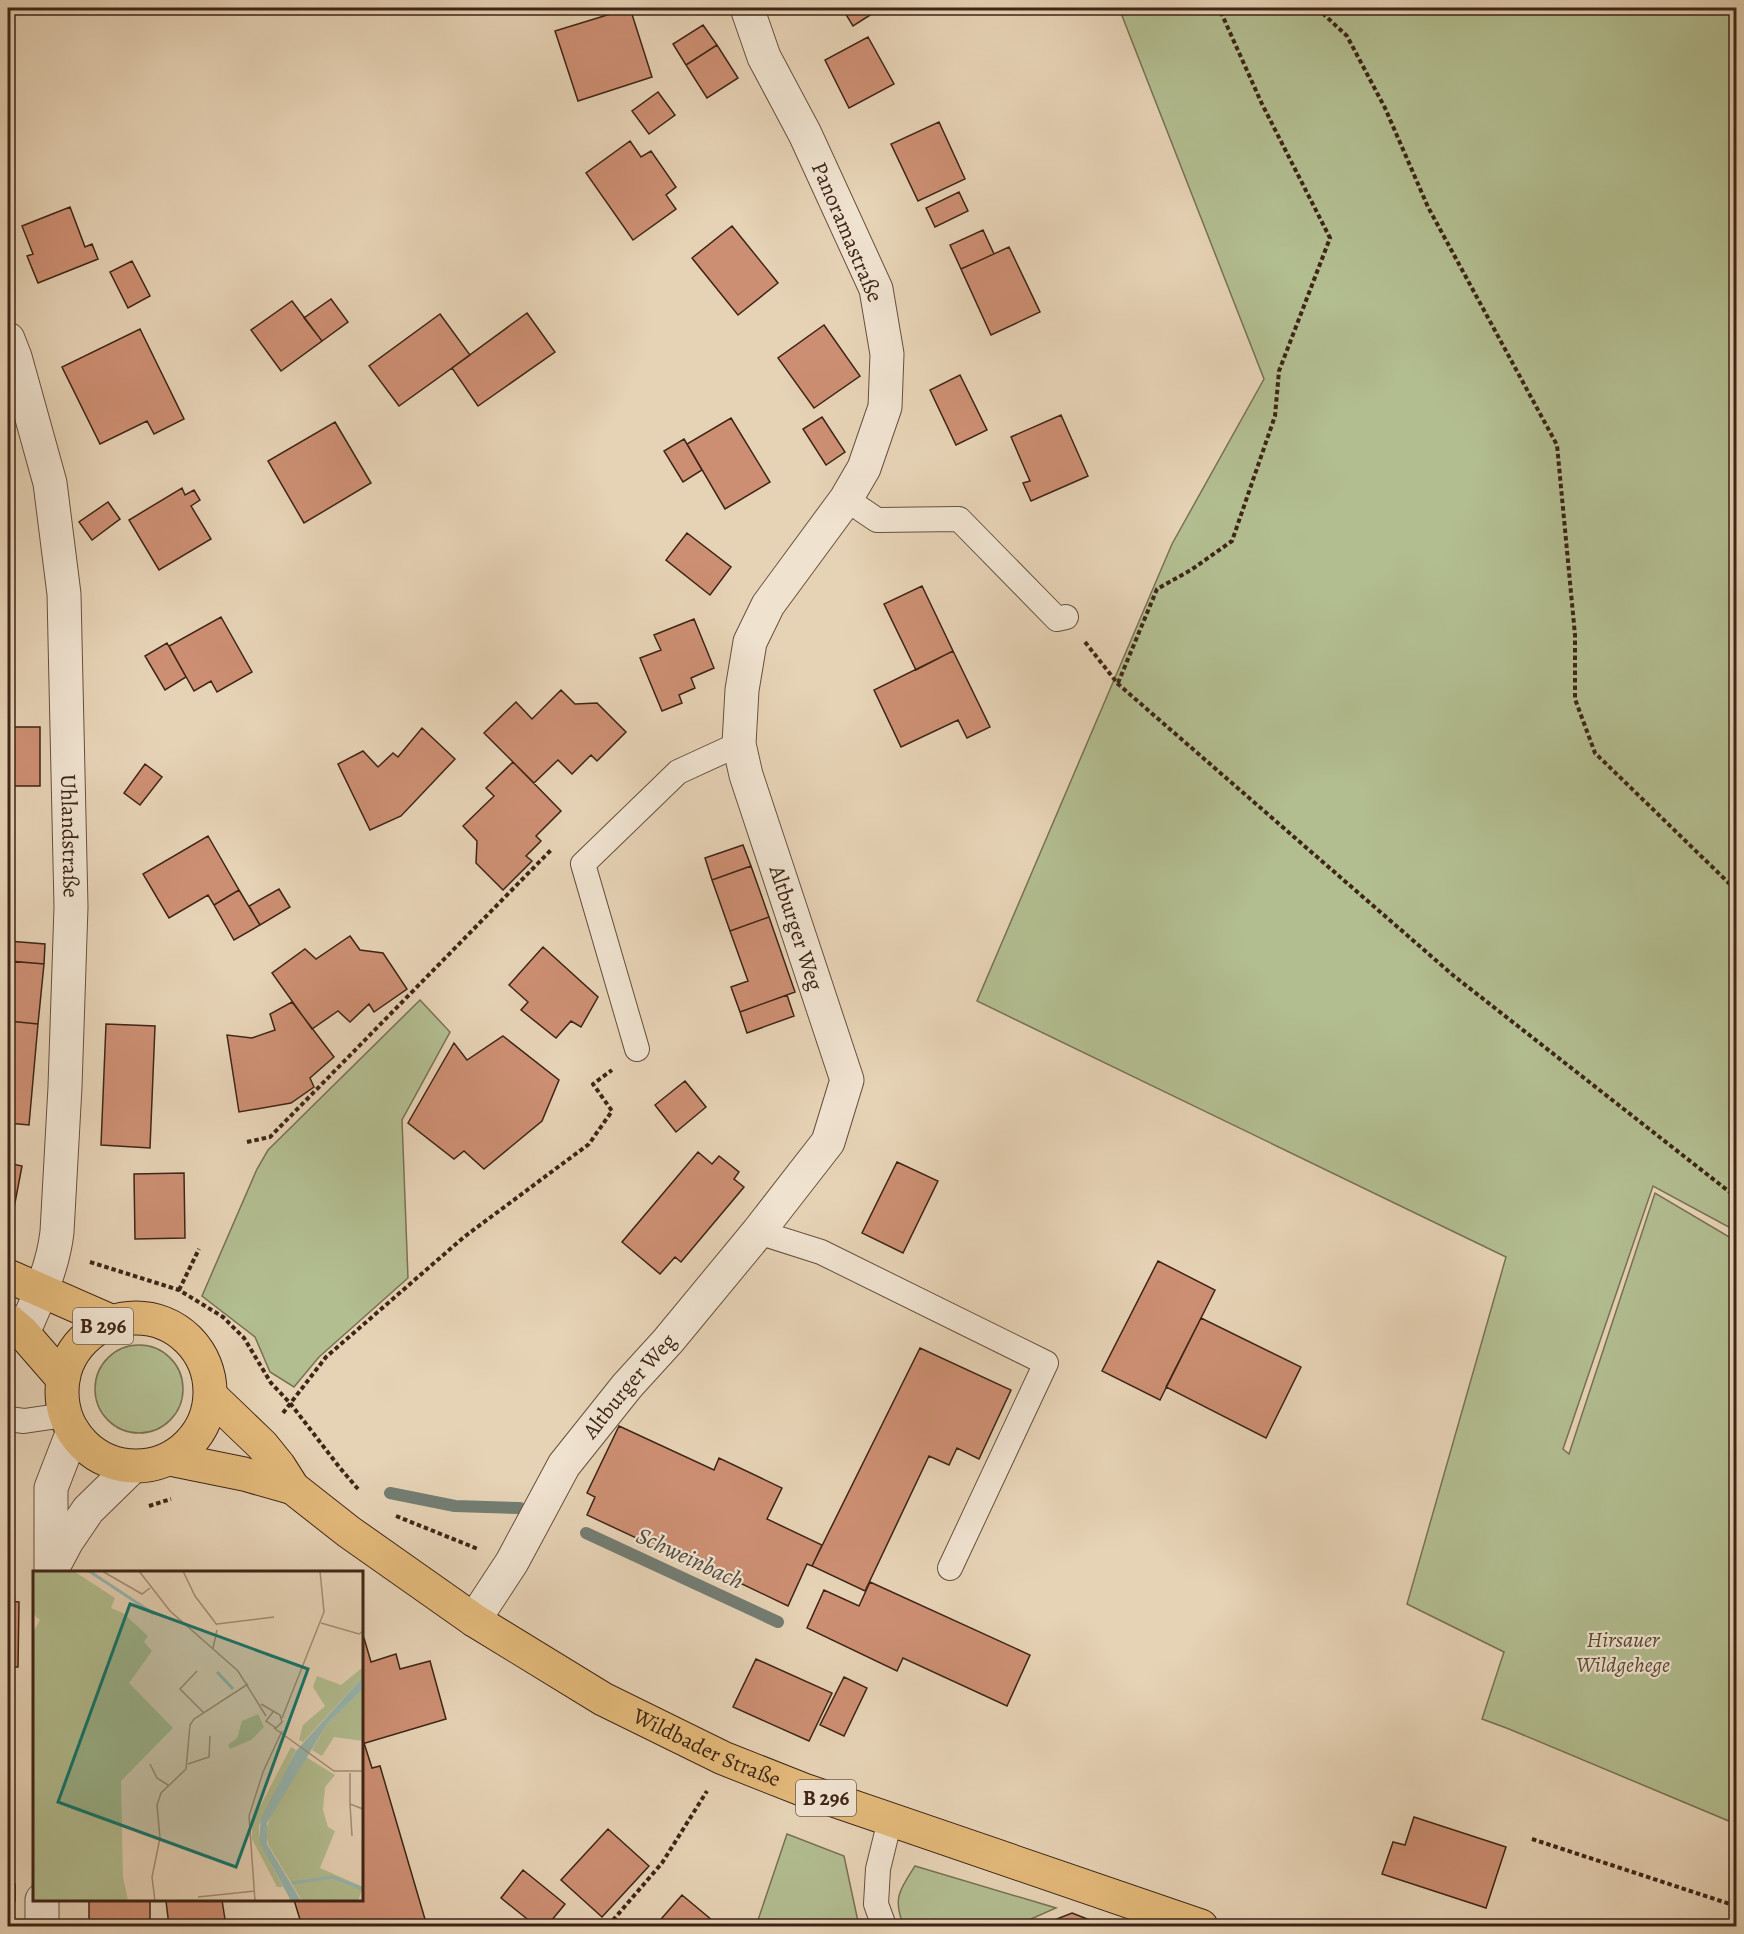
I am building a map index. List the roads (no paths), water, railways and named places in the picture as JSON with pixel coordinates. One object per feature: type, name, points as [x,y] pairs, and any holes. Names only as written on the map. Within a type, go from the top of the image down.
[{"type":"main road","name":"B 296","points":[[8,1276],[113,1322]]},
{"type":"main road","name":"B 296","points":[[133,1318],[154,1320],[174,1328],[190,1340],[202,1357],[209,1376],[211,1396],[207,1416],[199,1433],[186,1448],[170,1459],[152,1465],[132,1467],[114,1463],[98,1456],[84,1445],[69,1423],[62,1397],[63,1379],[69,1360],[80,1344],[95,1330],[113,1322],[133,1318]]},
{"type":"main road","name":"B 296","points":[[15,1327],[63,1379]]},
{"type":"main road","name":"Wildbader Straße","points":[[211,1396],[262,1445],[293,1488],[349,1532],[474,1620],[603,1699],[723,1758],[804,1790],[1201,1926]]},
{"type":"main road","name":"Wildbader Straße","points":[[170,1459],[244,1474],[293,1488]]},
{"type":"street","name":"Panoramastraße","points":[[747,8],[764,57],[805,134],[876,289],[887,354],[885,407],[864,468],[846,499]]},
{"type":"street","name":"Uhlandstraße","points":[[8,339],[50,483],[64,594],[71,907],[65,1088],[55,1251],[41,1291],[15,1327]]},
{"type":"street","name":"Altburger Weg","points":[[474,1620],[512,1562],[564,1465],[627,1386],[668,1341],[758,1232],[828,1142],[846,1080],[746,775],[739,744],[742,690],[750,642],[768,605],[846,499]]},
{"type":"street","points":[[51,1571],[51,1488],[69,1423]]},
{"type":"street","points":[[52,1571],[67,1541],[88,1510],[132,1467]]},
{"type":"street","points":[[42,1901],[42,1926]]},
{"type":"lane","points":[[846,499],[877,520],[959,519],[1057,619],[1066,617]]},
{"type":"lane","points":[[637,1049],[583,864],[678,772],[739,744]]},
{"type":"lane","points":[[758,1232],[821,1252],[1046,1364],[950,1568]]},
{"type":"lane","points":[[8,1419],[69,1423]]},
{"type":"lane","points":[[884,1926],[876,1904],[878,1869],[890,1820]]},
{"type":"waterway","name":"Schweinbach","points":[[390,1493],[455,1506],[520,1508]]},
{"type":"waterway","name":"Schweinbach","points":[[586,1533],[778,1622]]},
{"type":"park label","name":"Hirsauer Wildgehege","points":[[1623,1652]]}]
